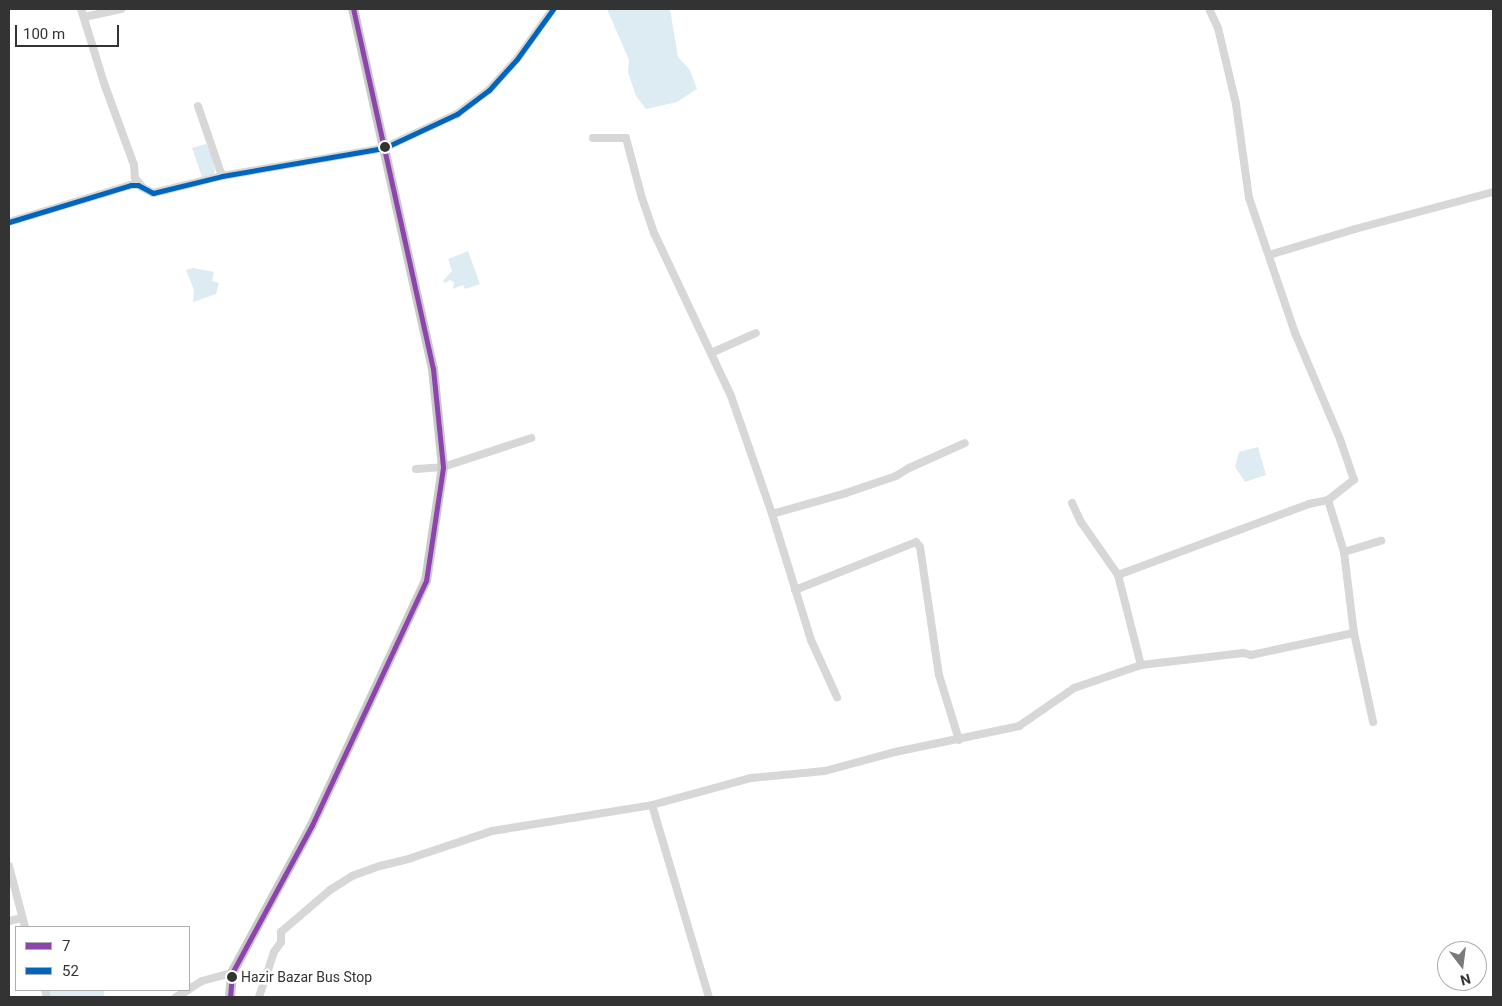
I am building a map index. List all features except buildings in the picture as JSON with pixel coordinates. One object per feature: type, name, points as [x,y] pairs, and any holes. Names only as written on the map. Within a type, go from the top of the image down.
[{"type":"main road","points":[[230,997],[232,973],[312,825],[426,581],[443,467],[433,369],[353,9]]},
{"type":"street","points":[[121,9],[83,13],[105,86],[134,165],[135,178],[144,188]]},
{"type":"street","points":[[9,222],[125,186],[138,185],[153,193],[222,176],[384,148],[457,114],[489,90],[517,59],[552,9]]},
{"type":"street","points":[[1118,574],[1309,504],[1328,500],[1354,480],[1340,439],[1295,333],[1248,198],[1236,104],[1218,28],[1209,9]]},
{"type":"street","points":[[198,106],[222,176]]},
{"type":"street","points":[[593,138],[626,138],[642,198],[655,235],[731,396],[772,514],[794,590],[812,640],[836,697]]},
{"type":"street","points":[[1269,255],[1355,229],[1493,192]]},
{"type":"street","points":[[711,353],[756,333]]},
{"type":"street","points":[[416,469],[443,467],[530,438]]},
{"type":"street","points":[[772,514],[846,494],[896,476],[909,468],[965,443]]},
{"type":"street","points":[[1328,500],[1344,552],[1354,633],[1372,722]]},
{"type":"street","points":[[1072,503],[1081,522],[1118,574],[1141,665]]},
{"type":"street","points":[[1344,552],[1381,541]]},
{"type":"street","points":[[794,590],[916,542],[920,547],[939,675],[959,740]]},
{"type":"street","points":[[259,997],[274,952],[280,942],[281,932],[330,890],[352,876],[492,831],[652,805],[751,778],[825,771],[895,752],[1019,726],[1074,688],[1141,665],[1243,653],[1251,655],[1354,633]]},
{"type":"street","points":[[652,805],[709,997]]},
{"type":"street","points":[[9,866],[25,926]]},
{"type":"street","points":[[9,921],[22,918]]},
{"type":"street","points":[[190,988],[202,981],[232,973]]},
{"type":"shaded area","points":[[607,9],[670,9],[678,57],[690,70],[697,89],[677,102],[646,109],[636,96],[628,72],[629,60]]},
{"type":"shaded area","points":[[206,144],[215,170],[214,174],[202,177],[192,148]]},
{"type":"shaded area","points":[[468,251],[480,284],[465,289],[463,285],[453,289],[454,282],[450,280],[445,283],[443,281],[452,271],[448,259]]},
{"type":"shaded area","points":[[193,268],[214,272],[212,281],[219,283],[216,294],[193,302],[194,290],[186,270]]},
{"type":"shaded area","points":[[1258,447],[1266,475],[1245,482],[1235,467],[1239,452]]},
{"type":"shaded area","points":[[46,991],[104,991],[104,997],[46,997]]},
{"type":"transit line","name":"7","points":[[230,997],[232,973],[312,825],[426,581],[443,467],[433,369],[353,9]]},
{"type":"transit line","name":"52","points":[[9,222],[131,185],[138,185],[153,193],[222,176],[384,148],[457,114],[489,90],[517,59],[553,9]]},
{"type":"place","name":"Hazir Bazar Bus Stop","points":[[232,977]]}]
